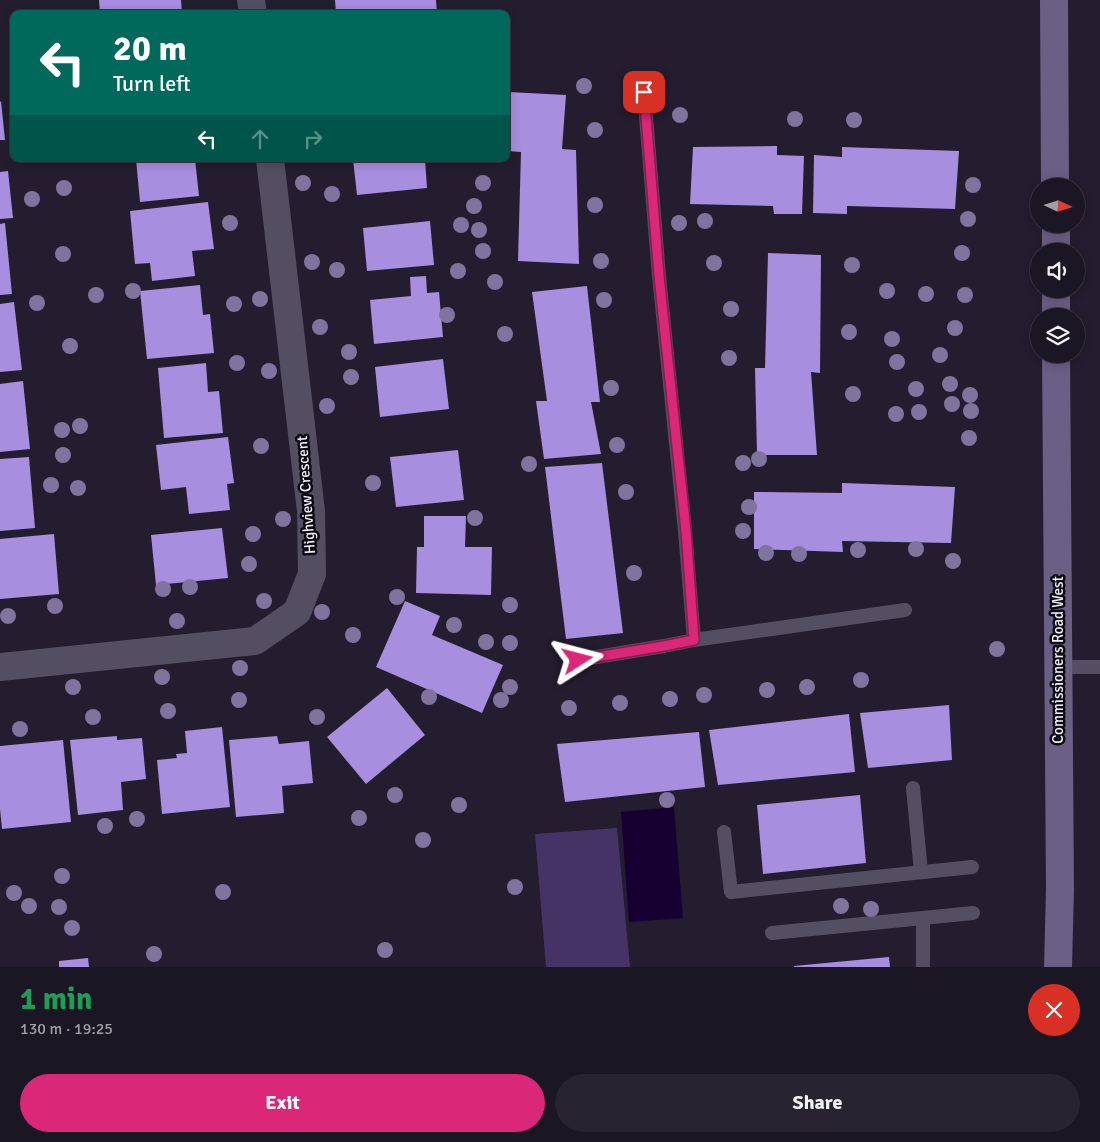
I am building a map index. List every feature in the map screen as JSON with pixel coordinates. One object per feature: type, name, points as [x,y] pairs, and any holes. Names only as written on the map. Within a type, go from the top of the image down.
[{"type":"main road","points":[[1054,0],[1055,178]]},
{"type":"main road","name":"Commissioners Road West","points":[[1056,363],[1060,889],[1058,967]]},
{"type":"street","name":"Highview Crescent","points":[[0,667],[255,641],[297,612],[312,574],[311,511],[270,162]]},
{"type":"lane","points":[[644,92],[659,276],[686,531],[694,640]]},
{"type":"lane","points":[[578,660],[694,640],[905,610]]},
{"type":"lane","points":[[1058,668],[1100,667]]},
{"type":"lane","points":[[913,788],[921,872]]},
{"type":"lane","points":[[724,832],[731,892],[972,867]]},
{"type":"lane","points":[[772,933],[973,913]]},
{"type":"lane","points":[[923,918],[923,967]]},
{"type":"shaded area","points":[[674,807],[683,918],[629,922],[621,812]]},
{"type":"shaded area","points":[[617,828],[630,967],[546,967],[535,834]]},
{"type":"building","points":[[99,0],[181,0],[182,10],[100,10]]},
{"type":"building","points":[[335,0],[436,0],[437,10],[336,10]]},
{"type":"building","points":[[510,92],[566,95],[562,149],[576,150],[579,264],[518,261],[521,152],[510,151]]},
{"type":"building","points":[[1,101],[5,140],[0,140]]},
{"type":"building","points":[[777,146],[777,155],[804,156],[802,214],[774,214],[773,206],[690,204],[693,147]]},
{"type":"building","points":[[842,147],[959,151],[955,209],[847,206],[847,214],[813,213],[814,155],[842,157]]},
{"type":"building","points":[[136,162],[195,162],[199,196],[140,202]]},
{"type":"building","points":[[353,162],[425,162],[427,188],[357,195]]},
{"type":"building","points":[[8,171],[13,218],[0,219],[0,172]]},
{"type":"building","points":[[208,202],[214,249],[192,251],[195,276],[152,281],[150,263],[135,264],[130,211]]},
{"type":"building","points":[[430,221],[434,265],[367,271],[363,228]]},
{"type":"building","points":[[5,223],[12,294],[0,295],[0,224]]},
{"type":"building","points":[[768,253],[821,255],[820,373],[811,372],[817,455],[757,455],[755,368],[765,368]]},
{"type":"building","points":[[426,276],[427,293],[439,292],[443,337],[374,344],[370,300],[411,296],[410,277]]},
{"type":"building","points":[[200,285],[203,315],[210,314],[214,353],[147,359],[140,291]]},
{"type":"building","points":[[587,286],[600,402],[591,402],[601,454],[544,459],[536,401],[547,401],[532,292]]},
{"type":"building","points":[[14,302],[22,370],[0,372],[0,304]]},
{"type":"building","points":[[443,359],[449,409],[380,417],[375,367]]},
{"type":"building","points":[[206,363],[208,392],[219,391],[223,433],[164,438],[158,368]]},
{"type":"building","points":[[23,381],[30,449],[0,452],[0,384]]},
{"type":"building","points":[[228,437],[234,483],[227,484],[230,510],[189,514],[186,487],[161,490],[156,445]]},
{"type":"building","points":[[458,450],[464,500],[396,507],[390,457]]},
{"type":"building","points":[[29,457],[35,528],[0,531],[0,459]]},
{"type":"building","points":[[602,463],[623,633],[566,639],[545,467]]},
{"type":"building","points":[[842,483],[955,487],[951,543],[842,541],[843,552],[754,549],[754,492],[842,493]]},
{"type":"building","points":[[424,516],[466,516],[465,547],[492,547],[491,595],[416,593],[417,547],[424,547]]},
{"type":"building","points":[[222,528],[228,578],[156,585],[151,535]]},
{"type":"building","points":[[54,534],[59,594],[0,599],[0,539]]},
{"type":"building","points":[[405,601],[440,616],[432,635],[503,665],[482,713],[376,667]]},
{"type":"building","points":[[387,688],[425,735],[366,784],[327,737]]},
{"type":"building","points":[[949,705],[952,760],[868,768],[860,713]]},
{"type":"building","points":[[849,714],[855,772],[718,785],[709,730]]},
{"type":"building","points":[[222,727],[230,807],[162,814],[157,760],[177,758],[176,754],[187,753],[185,731]]},
{"type":"building","points":[[699,732],[705,787],[565,802],[557,744]]},
{"type":"building","points":[[117,736],[117,740],[142,738],[146,779],[121,782],[123,810],[78,815],[70,740]]},
{"type":"building","points":[[277,736],[279,744],[309,741],[313,783],[282,786],[284,813],[236,817],[229,740]]},
{"type":"building","points":[[63,740],[71,822],[2,829],[0,809],[0,746]]},
{"type":"building","points":[[860,795],[866,863],[763,874],[757,805]]},
{"type":"building","points":[[889,957],[890,967],[794,967],[794,966]]},
{"type":"building","points":[[88,958],[89,967],[59,967],[59,961]]},
{"type":"route","points":[[578,660],[694,640],[686,531],[659,276],[644,92]]}]
